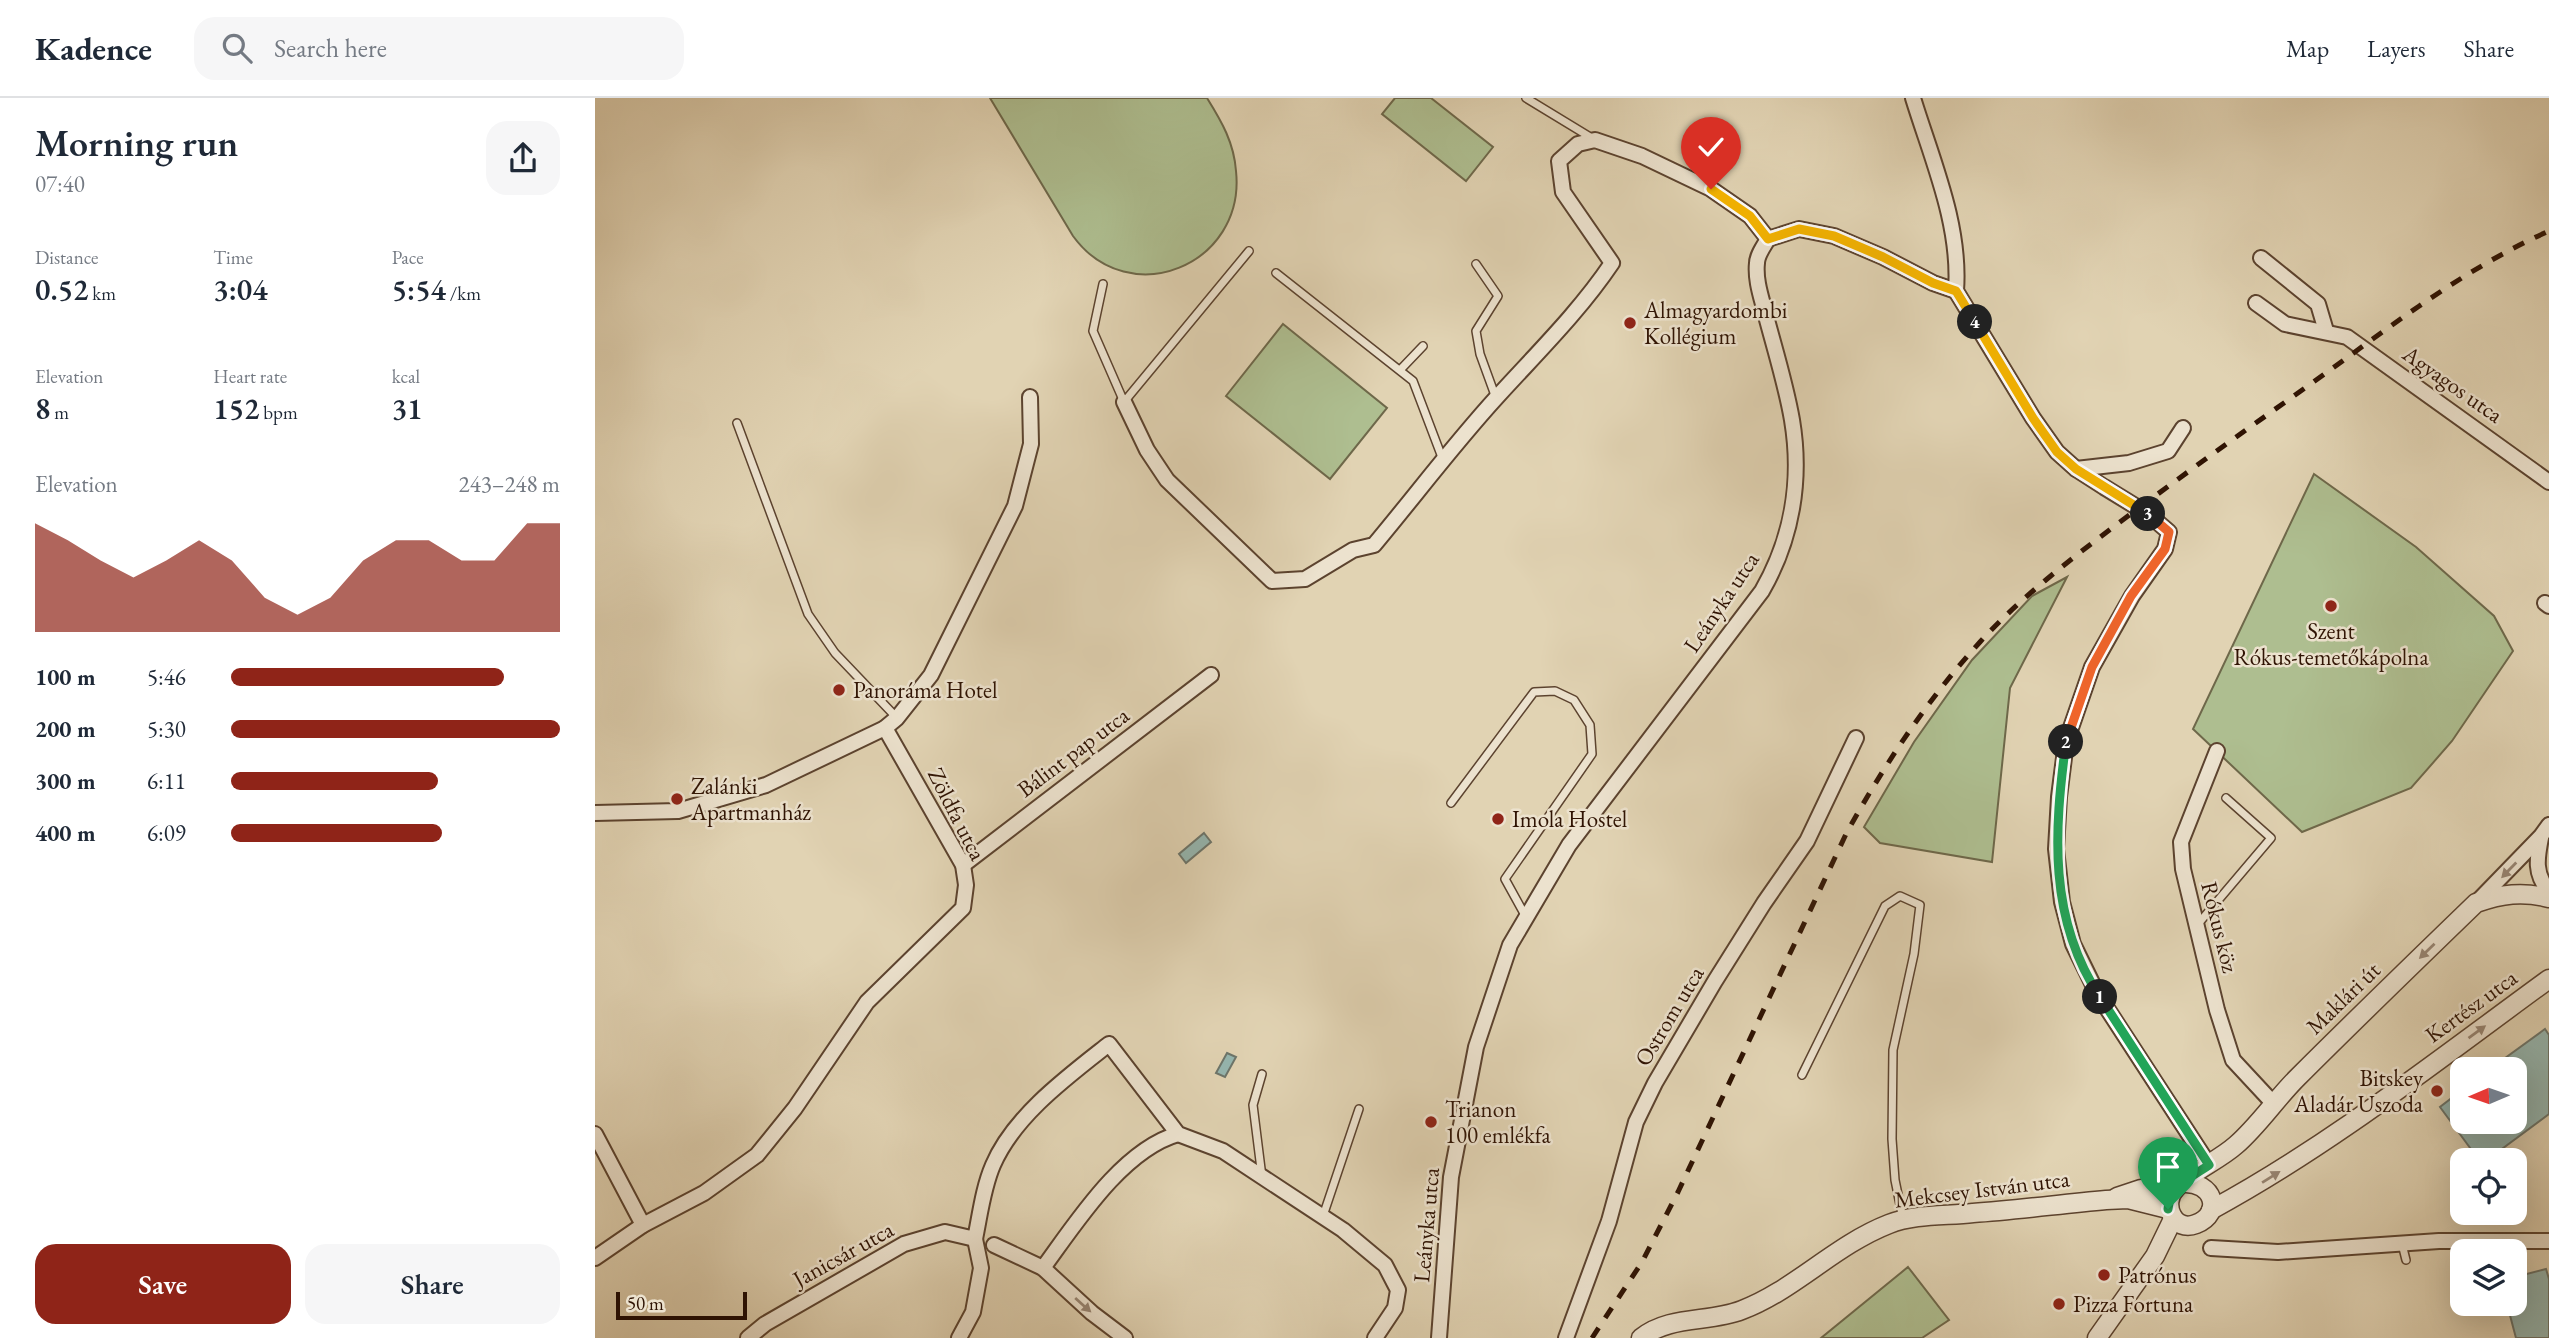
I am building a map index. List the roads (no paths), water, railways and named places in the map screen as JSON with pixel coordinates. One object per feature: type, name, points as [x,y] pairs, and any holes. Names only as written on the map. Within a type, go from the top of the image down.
[{"type":"street","points":[[1913,98],[1950,219],[1958,268],[1956,291],[2033,418],[2057,452],[2076,469],[2148,514],[2169,532],[2165,549],[2131,596],[2092,667],[2066,742],[2056,849],[2062,902],[2073,944],[2097,993],[2209,1165]]},
{"type":"street","points":[[1124,402],[1147,450],[1167,480],[1272,581],[1305,579],[1353,550],[1374,545],[1496,398],[1596,287],[1612,263],[1563,192],[1559,161],[1578,144],[1595,140],[1642,156],[1711,189],[1750,216],[1768,239],[1799,229],[1834,236],[1933,283],[1956,291]]},
{"type":"street","name":"Leányka utca","points":[[1439,1338],[1451,1177],[1476,1047],[1510,945],[1569,845],[1744,617],[1777,565],[1795,502],[1797,464],[1792,421],[1759,286],[1756,261],[1768,239]]},
{"type":"street","points":[[2261,258],[2318,304],[2326,331]]},
{"type":"street","name":"Agyagos utca","points":[[2256,303],[2285,324],[2347,337],[2549,482]]},
{"type":"street","points":[[595,813],[678,811],[766,785],[891,723],[931,675],[1015,506],[1031,444],[1030,397]]},
{"type":"street","points":[[2076,469],[2129,463],[2168,451],[2183,428]]},
{"type":"street","name":"Bálint pap utca","points":[[963,865],[1211,675]]},
{"type":"street","name":"Zöldfa utca","points":[[595,1258],[643,1225],[704,1193],[757,1155],[795,1108],[867,1002],[963,908],[966,885],[963,865],[891,723]]},
{"type":"street","name":"Ostrom utca","points":[[1566,1338],[1609,1221],[1636,1122],[1655,1083],[1715,981],[1807,841],[1856,737]]},
{"type":"street","name":"Rókus köz","points":[[2217,751],[2181,842],[2183,869],[2217,1010],[2233,1060],[2273,1103]]},
{"type":"street","points":[[2545,831],[2537,855],[2539,880],[2549,891]]},
{"type":"street","name":"Maklári út","points":[[2179,1186],[2237,1144],[2273,1103],[2476,903],[2545,831]]},
{"type":"street","name":"Maklári út","points":[[2476,903],[2501,894],[2528,893],[2549,898]]},
{"type":"street","name":"Kertész utca","points":[[2211,1210],[2267,1180],[2352,1123],[2549,979]]},
{"type":"street","points":[[959,1338],[973,1312],[981,1268],[975,1239],[993,1165],[1014,1127],[1076,1069],[1109,1044],[1178,1134],[1223,1151],[1343,1230],[1385,1265],[1398,1290],[1395,1308],[1375,1338]]},
{"type":"street","points":[[595,1134],[643,1225]]},
{"type":"street","points":[[1044,1268],[1084,1212],[1116,1175],[1162,1139],[1178,1134]]},
{"type":"street","points":[[2097,1338],[2155,1255],[2171,1214],[2169,1199],[2179,1186],[2195,1182],[2205,1188],[2211,1197],[2211,1210],[2205,1219],[2194,1226],[2182,1226],[2171,1214]]},
{"type":"street","name":"Mekcsey István utca","points":[[2106,1200],[2141,1189],[2179,1186]]},
{"type":"street","name":"Mekcsey István utca","points":[[1641,1338],[1651,1330],[1679,1321],[1720,1316],[1742,1310],[1766,1299],[1865,1234],[1903,1219],[2128,1199],[2171,1214]]},
{"type":"street","name":"Janicsár utca","points":[[748,1338],[765,1324],[904,1244],[945,1232],[975,1239]]},
{"type":"street","points":[[2211,1248],[2278,1252],[2439,1241],[2549,1241]]},
{"type":"street","points":[[995,1245],[1044,1268],[1125,1338]]},
{"type":"lane","points":[[1526,98],[1595,140]]},
{"type":"lane","points":[[1103,284],[1093,331],[1124,402],[1248,251]]},
{"type":"lane","points":[[1476,264],[1498,296],[1476,331],[1480,354],[1496,398]]},
{"type":"lane","points":[[1276,273],[1413,381],[1444,461]]},
{"type":"lane","points":[[1401,369],[1423,346]]},
{"type":"lane","points":[[737,423],[809,614],[835,653],[891,723]]},
{"type":"lane","points":[[1451,803],[1534,692],[1555,691],[1574,700],[1590,724],[1592,754],[1505,879],[1526,917]]},
{"type":"lane","points":[[2198,925],[2271,838],[2226,798]]},
{"type":"lane","points":[[1802,1075],[1885,906],[1900,896],[1920,905],[1914,954],[1893,1050],[1892,1139],[1895,1180],[1903,1219]]},
{"type":"lane","points":[[1262,1074],[1253,1105],[1262,1177]]},
{"type":"lane","points":[[1323,1216],[1359,1109]]},
{"type":"lane","points":[[2402,1244],[2406,1260]]},
{"type":"water","points":[[1204,833],[1211,842],[1186,863],[1179,854]]},
{"type":"water","points":[[2545,1029],[2549,1035],[2549,1114],[2527,1130],[2527,1057],[2506,1057]]},
{"type":"water","points":[[1227,1053],[1236,1057],[1225,1077],[1216,1073]]},
{"type":"water","points":[[2450,1099],[2450,1121],[2440,1107]]},
{"type":"water","points":[[2460,1134],[2522,1134],[2503,1148],[2470,1148]]},
{"type":"water","points":[[2546,1269],[2549,1279],[2549,1338],[2516,1338],[2510,1316],[2527,1316],[2527,1274]]},
{"type":"railway","points":[[1592,1338],[1642,1262],[1678,1192],[1847,832],[1908,733],[1961,664],[2027,596],[2160,492],[2453,283],[2549,231]]},
{"type":"place","name":"Almagyardombi Kollégium","points":[[1630,323]]},
{"type":"place","name":"Szent Rókus-temetőkápolna","points":[[2331,606]]},
{"type":"place","name":"Panoráma Hotel","points":[[839,690]]},
{"type":"place","name":"Zalánki Apartmanház","points":[[677,799]]},
{"type":"place","name":"Imola Hostel","points":[[1498,819]]},
{"type":"place","name":"Bitskey Aladár Uszoda","points":[[2437,1091]]},
{"type":"place","name":"Trianon 100 emlékfa","points":[[1431,1122]]},
{"type":"place","name":"Patrónus","points":[[2104,1275]]},
{"type":"place","name":"Pizza Fortuna","points":[[2059,1304]]}]
